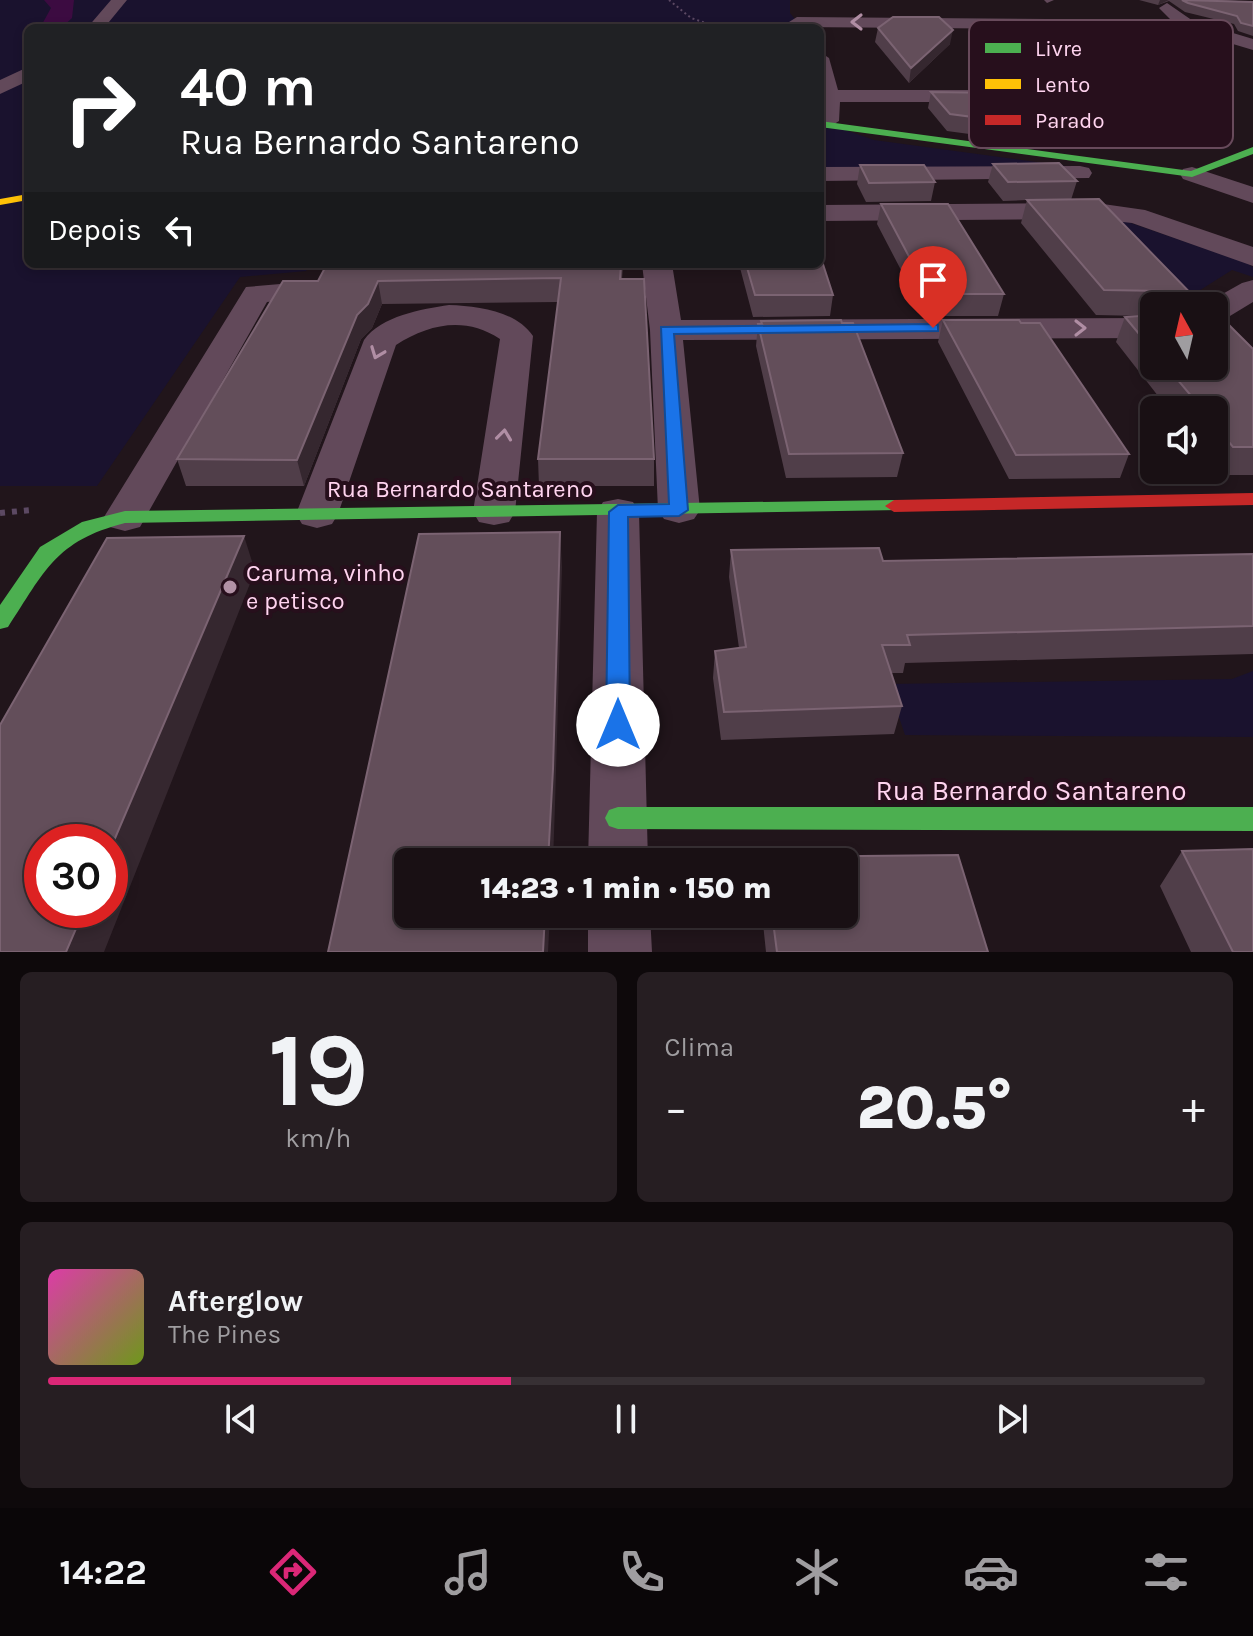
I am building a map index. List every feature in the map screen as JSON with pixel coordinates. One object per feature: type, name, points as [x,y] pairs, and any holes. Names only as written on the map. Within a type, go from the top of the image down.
[{"type":"street","points":[[98,24],[119,0]]},
{"type":"street","points":[[1151,3],[1168,9],[1181,20]]},
{"type":"street","points":[[787,4],[798,24]]},
{"type":"street","points":[[824,25],[969,25]]},
{"type":"street","points":[[1233,39],[1253,45]]},
{"type":"street","points":[[824,73],[830,96],[824,124],[969,144]]},
{"type":"street","points":[[0,88],[24,75]]},
{"type":"street","points":[[830,96],[969,96]]},
{"type":"street","points":[[1001,148],[1192,174],[1253,195]]},
{"type":"street","points":[[1192,174],[1253,150]]},
{"type":"street","points":[[824,174],[1080,173]]},
{"type":"street","points":[[0,202],[24,198]]},
{"type":"street","points":[[824,213],[1096,211],[1136,216],[1253,257]]},
{"type":"street","points":[[658,268],[666,330],[679,510]]},
{"type":"street","points":[[1228,304],[1253,289]]},
{"type":"street","points":[[125,517],[257,293],[292,292]]},
{"type":"street","points":[[317,514],[381,340],[401,326],[421,318],[452,315],[476,315],[500,323],[517,336],[494,512]]},
{"type":"street","points":[[666,330],[1140,328]]},
{"type":"street","name":"Rua Bernardo Santareno","points":[[0,621],[47,552],[89,526],[125,517],[618,512],[1253,499]]},
{"type":"street","points":[[618,512],[618,840]]},
{"type":"street","name":"Rua Bernardo Santareno","points":[[618,840],[1253,819]]},
{"type":"street","points":[[619,928],[620,952]]},
{"type":"path","points":[[669,0],[691,18],[708,24]]},
{"type":"shaded area","points":[[0,0],[790,0],[790,13],[799,24],[24,24],[24,268],[308,268],[306,271],[240,277],[97,486],[0,486]]},
{"type":"shaded area","points":[[44,0],[74,0],[72,18],[65,24],[42,24],[51,8]]},
{"type":"shaded area","points":[[824,91],[828,124],[874,140],[1066,166],[824,168]]},
{"type":"shaded area","points":[[1113,220],[1128,222],[1253,267],[1253,277],[1232,270],[1197,292],[1169,292]]},
{"type":"shaded area","points":[[1253,671],[1253,737],[905,735],[888,684],[1232,679]]},
{"type":"building","points":[[1182,0],[1253,2],[1253,26],[1241,23],[1237,16]]},
{"type":"building","points":[[893,17],[939,17],[953,30],[911,68],[878,28]]},
{"type":"building","points":[[931,92],[969,93],[969,116],[950,114]]},
{"type":"building","points":[[1059,163],[1077,181],[1008,182],[993,164]]},
{"type":"building","points":[[860,165],[924,165],[935,182],[869,183]]},
{"type":"building","points":[[1099,199],[1189,292],[1104,290],[1027,200]]},
{"type":"building","points":[[881,204],[948,204],[1004,294],[929,294]]},
{"type":"building","points":[[824,267],[833,295],[755,295],[747,268]]},
{"type":"building","points":[[325,268],[621,268],[620,279],[644,279],[654,459],[538,459],[561,278],[378,281],[368,304],[357,315],[297,460],[177,459],[283,281],[318,281]]},
{"type":"building","points":[[1140,316],[1140,335],[1125,317]]},
{"type":"building","points":[[841,320],[842,323],[853,323],[903,453],[789,454],[758,324],[762,324],[761,321]]},
{"type":"building","points":[[943,320],[1040,323],[1129,454],[1016,455]]},
{"type":"building","points":[[1228,324],[1253,349],[1253,447],[1233,447],[1228,441],[1228,396],[1191,396],[1178,380],[1228,380]]},
{"type":"building","points":[[560,532],[549,848],[394,848],[394,928],[544,928],[543,952],[328,952],[419,534]]},
{"type":"building","points":[[244,536],[121,824],[24,824],[24,928],[76,928],[66,952],[0,952],[0,725],[107,538]]},
{"type":"building","points":[[879,548],[883,561],[1253,554],[1253,626],[907,635],[910,645],[882,645],[902,706],[724,712],[715,651],[746,647],[731,550]]},
{"type":"building","points":[[1253,849],[1253,952],[1233,952],[1182,851]]},
{"type":"building","points":[[958,855],[988,952],[777,952],[774,928],[858,928],[858,856]]},
{"type":"traffic: fast","points":[[824,125],[969,144]]},
{"type":"traffic: fast","points":[[999,148],[1192,174],[1253,150]]},
{"type":"traffic: fast","points":[[0,621],[47,552],[89,526],[125,517],[894,506]]},
{"type":"traffic: fast","points":[[618,818],[1253,819]]},
{"type":"traffic: slow","points":[[0,202],[24,198]]},
{"type":"traffic: jam","points":[[894,506],[1253,499]]},
{"type":"place","name":"Caruma, vinho e petisco","points":[[230,587]]},
{"type":"route","points":[[618,725],[618,512],[679,510],[666,330],[933,328]]}]
